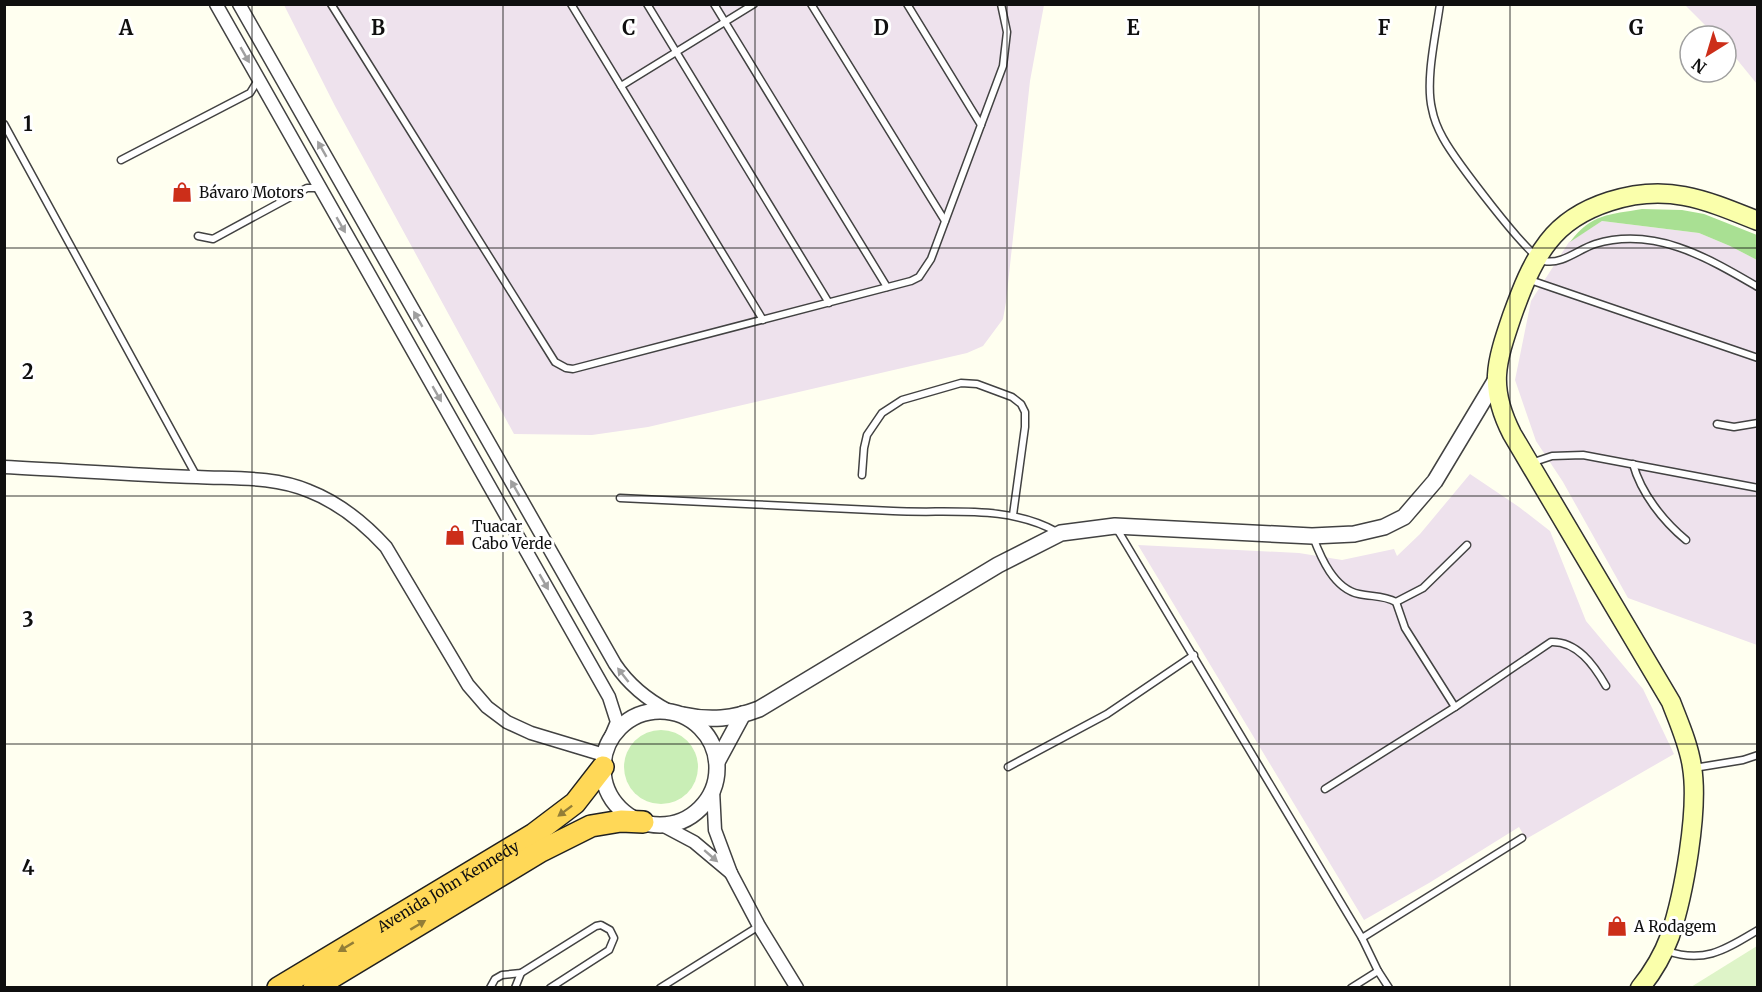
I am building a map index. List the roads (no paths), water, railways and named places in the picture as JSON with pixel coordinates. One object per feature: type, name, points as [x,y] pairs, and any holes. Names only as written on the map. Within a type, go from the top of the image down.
[{"type":"highway","name":"Avenida John Kennedy","points":[[278,987],[534,834],[574,804],[605,754]]},
{"type":"highway","name":"Avenida John Kennedy","points":[[314,987],[541,851],[591,826],[606,822],[653,824]]},
{"type":"main road","points":[[1640,987],[1658,963],[1670,936],[1685,871],[1693,812],[1692,768],[1687,745],[1671,702],[1504,418],[1495,381],[1500,354],[1510,324],[1527,279],[1538,258],[1561,228],[1587,211],[1606,203],[1644,194],[1664,194],[1691,198],[1758,221]]},
{"type":"street","points":[[216,4],[609,697],[617,722],[605,754],[605,785],[614,801],[627,814],[694,842],[730,873]]},
{"type":"street","points":[[239,4],[615,664],[640,693],[696,723],[706,734],[713,747],[717,762],[717,776],[713,790],[705,804],[693,815],[678,822],[653,824]]},
{"type":"street","points":[[605,754],[620,727],[634,717],[651,711],[714,719],[759,709],[998,565],[1061,533],[1116,526],[1312,536],[1354,534],[1384,527],[1404,517],[1435,481],[1495,381]]},
{"type":"street","points":[[4,467],[258,478],[309,491],[331,501],[351,514],[386,547],[468,685],[487,707],[507,722],[531,733],[605,754]]},
{"type":"street","points":[[717,762],[743,714]]},
{"type":"street","points":[[713,790],[715,830],[730,873],[759,926],[797,987]]},
{"type":"lane","points":[[331,4],[555,362],[573,369],[829,303],[919,277],[931,259],[1003,66],[1007,32],[1001,4]]},
{"type":"lane","points":[[571,4],[763,320]]},
{"type":"lane","points":[[647,4],[829,303]]},
{"type":"lane","points":[[714,4],[887,287]]},
{"type":"lane","points":[[621,86],[754,4]]},
{"type":"lane","points":[[811,4],[945,221]]},
{"type":"lane","points":[[907,4],[981,125]]},
{"type":"lane","points":[[1440,4],[1429,92],[1437,126],[1445,141],[1500,216],[1538,258],[1548,261],[1560,260],[1584,248],[1610,240],[1654,240],[1681,247],[1758,287]]},
{"type":"lane","points":[[122,160],[250,93],[259,80]]},
{"type":"lane","points":[[4,124],[198,477]]},
{"type":"lane","points":[[198,236],[213,239],[307,188],[320,188]]},
{"type":"lane","points":[[1527,279],[1758,358]]},
{"type":"lane","points":[[862,475],[867,435],[882,413],[902,400],[961,383],[977,384],[1012,397],[1021,404],[1025,412],[1025,427],[1012,515]]},
{"type":"lane","points":[[1717,424],[1744,426],[1758,423]]},
{"type":"lane","points":[[1530,464],[1552,456],[1569,454],[1758,488]]},
{"type":"lane","points":[[1633,464],[1642,488],[1663,517],[1686,540]]},
{"type":"lane","points":[[620,498],[897,511],[995,513],[1039,522],[1061,533]]},
{"type":"lane","points":[[1116,526],[1389,987]]},
{"type":"lane","points":[[1312,536],[1323,560],[1345,588],[1361,595],[1379,595],[1396,602],[1406,628],[1455,707]]},
{"type":"lane","points":[[1396,602],[1423,588],[1467,545]]},
{"type":"lane","points":[[1325,789],[1455,707],[1551,642],[1567,644],[1583,654],[1606,686]]},
{"type":"lane","points":[[1008,767],[1107,714],[1194,655]]},
{"type":"lane","points":[[1692,768],[1743,760],[1758,755]]},
{"type":"lane","points":[[1362,938],[1522,838]]},
{"type":"lane","points":[[490,987],[495,979],[502,975],[521,973],[596,926],[601,925],[610,930],[614,938],[609,950],[550,987]]},
{"type":"lane","points":[[660,987],[759,926]]},
{"type":"lane","points":[[1664,950],[1680,955],[1703,956],[1730,947],[1758,930]]},
{"type":"lane","points":[[1352,987],[1378,971]]},
{"type":"lane","points":[[515,987],[521,973]]},
{"type":"place","name":"Bávaro Motors","points":[[182,192]]},
{"type":"place","name":"Tuacar Cabo Verde","points":[[455,535]]},
{"type":"place","name":"A Rodagem","points":[[1617,926]]}]
